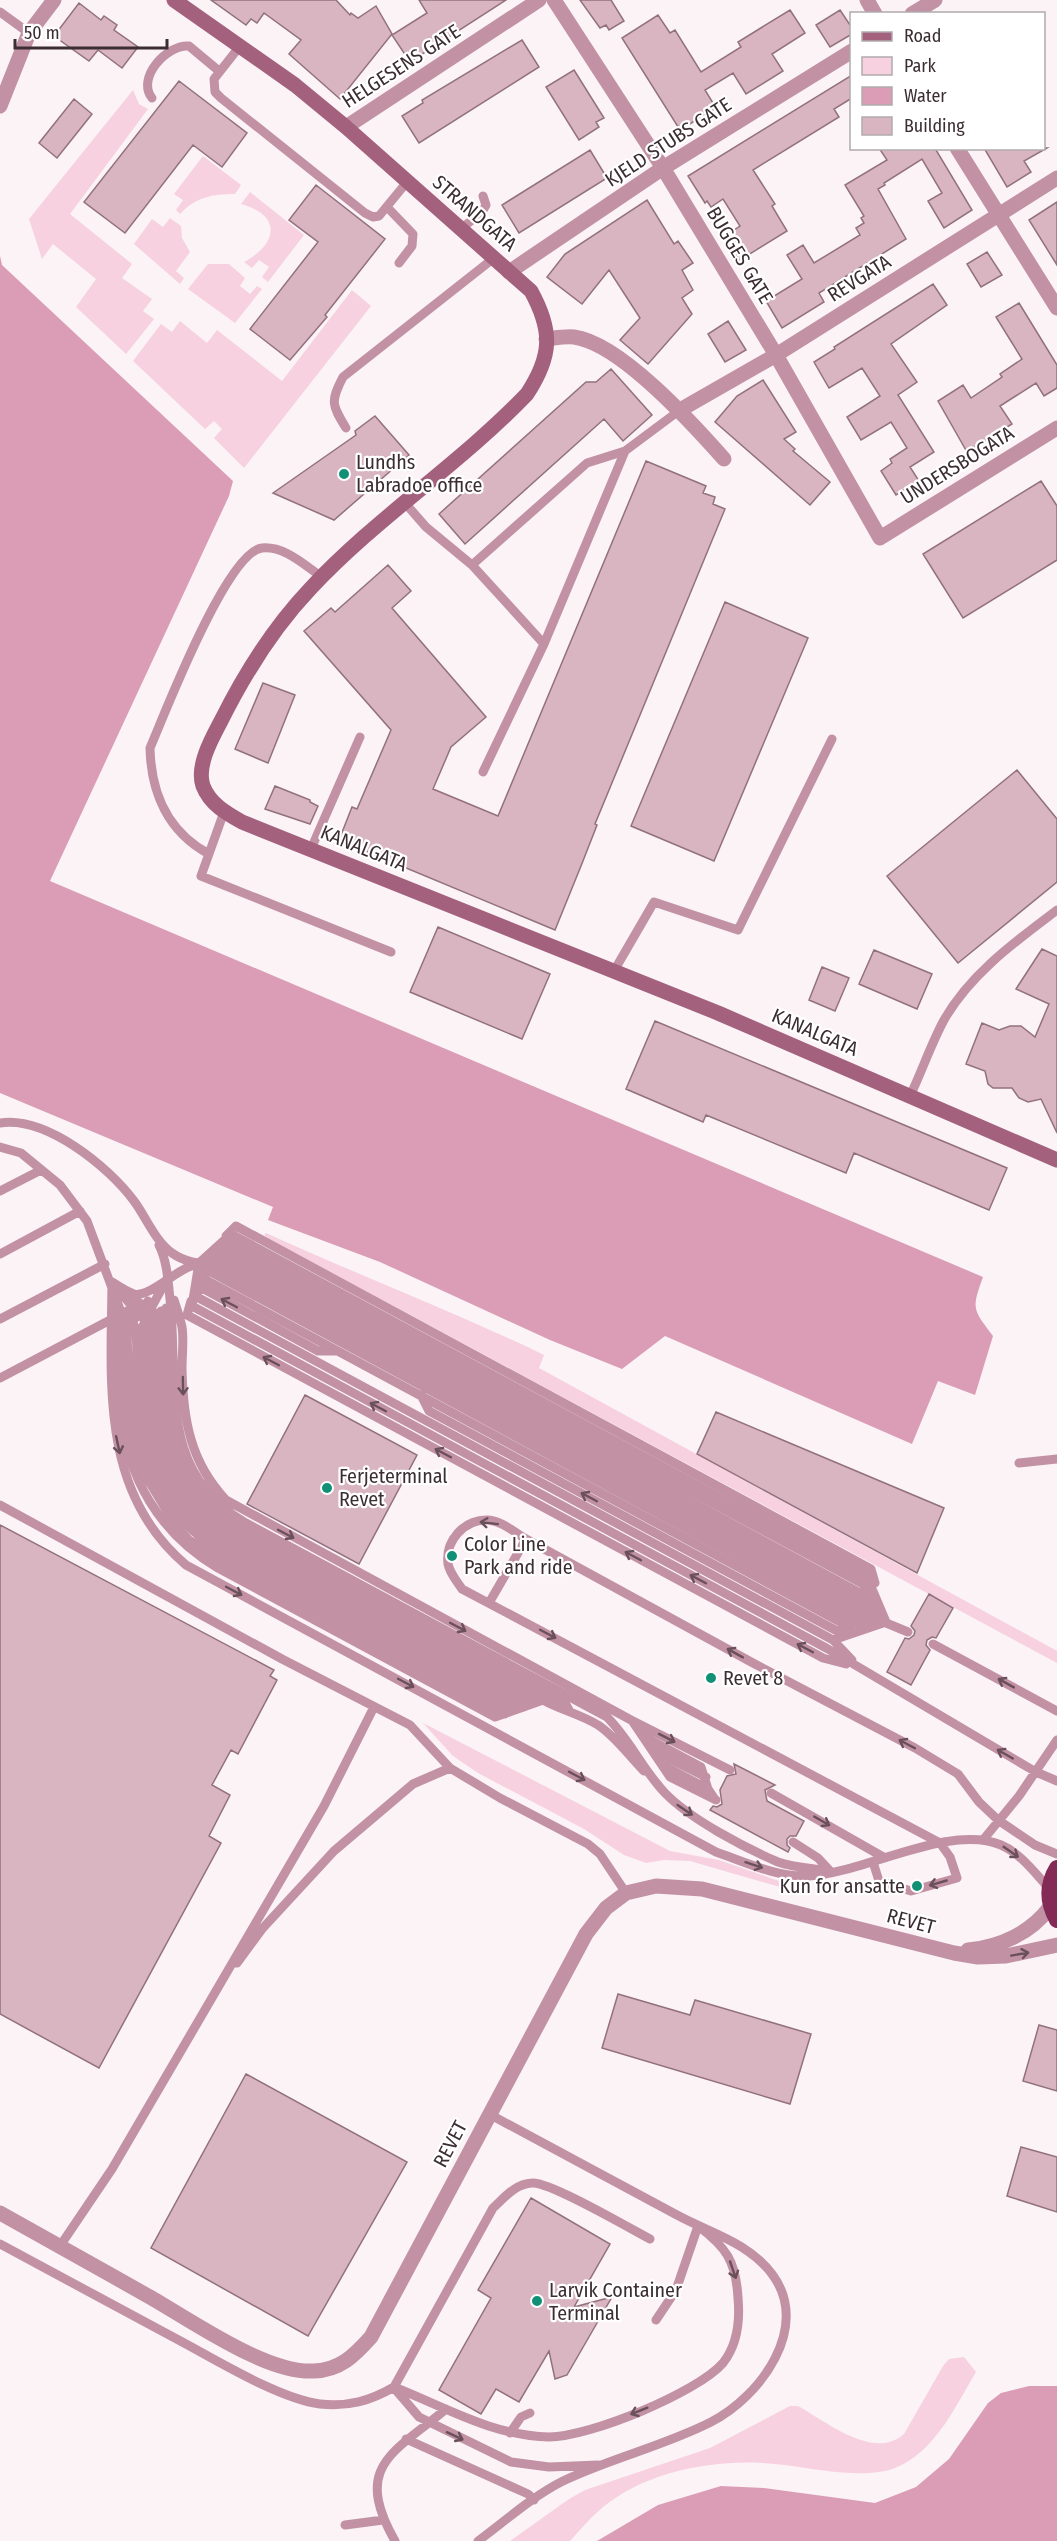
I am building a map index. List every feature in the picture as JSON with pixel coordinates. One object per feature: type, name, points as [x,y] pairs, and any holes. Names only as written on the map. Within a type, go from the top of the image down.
[{"type":"highway","points":[[1053,1914],[1048,1887],[1057,1868]]},
{"type":"main road","name":"STRANDGATA","points":[[174,0],[281,74],[462,228],[531,291],[544,319],[546,339]]},
{"type":"main road","name":"KANALGATA","points":[[546,339],[546,357],[540,374],[527,394],[322,577],[273,633],[243,677],[213,736],[202,768],[202,784],[216,806],[242,822],[718,1013],[1057,1160]]},
{"type":"street","points":[[0,106],[29,33],[54,0]]},
{"type":"street","name":"HELGESENS GATE","points":[[346,127],[539,0]]},
{"type":"street","name":"BUGGES GATE","points":[[554,0],[663,168],[776,355],[880,537]]},
{"type":"street","points":[[915,12],[935,0]]},
{"type":"street","name":"KJELD STUBS GATE","points":[[509,272],[663,168],[850,52]]},
{"type":"street","points":[[958,150],[1057,308]]},
{"type":"street","name":"REVGATA","points":[[680,410],[776,355],[1057,178]]},
{"type":"street","points":[[546,339],[574,337],[606,348],[680,410],[724,459]]},
{"type":"street","name":"UNDERSBOGATA","points":[[880,537],[1057,428]]},
{"type":"street","name":"REVET","points":[[0,2213],[245,2351],[292,2370],[313,2372],[330,2369],[345,2363],[371,2337],[586,1934],[606,1908],[626,1893],[656,1886],[702,1889],[941,1951],[978,1957],[1006,1956],[1057,1945]]},
{"type":"street","name":"REVET","points":[[941,1951],[971,1950],[1003,1942],[1024,1932],[1042,1917],[1053,1914]]},
{"type":"lane","points":[[0,12],[29,33]]},
{"type":"lane","points":[[152,98],[146,87],[147,79],[166,53],[174,48],[189,46],[219,70]]},
{"type":"lane","points":[[240,46],[214,79],[215,92],[229,105],[364,213],[373,217],[379,216],[407,182]]},
{"type":"lane","points":[[462,228],[482,212],[486,204],[483,196]]},
{"type":"lane","points":[[387,207],[413,234],[412,246],[399,263]]},
{"type":"lane","points":[[346,428],[336,412],[333,395],[343,377],[494,258]]},
{"type":"lane","points":[[472,565],[587,463],[625,451],[680,410]]},
{"type":"lane","points":[[483,772],[544,644],[625,451]]},
{"type":"lane","points":[[405,503],[426,527],[472,565],[544,644]]},
{"type":"lane","points":[[209,854],[191,844],[165,812],[150,773],[150,748],[219,593],[243,559],[259,548],[280,549],[322,577]]},
{"type":"lane","points":[[311,849],[360,737]]},
{"type":"lane","points":[[614,971],[654,903],[738,930],[832,738]]},
{"type":"lane","points":[[224,812],[201,876],[391,952]]},
{"type":"lane","points":[[910,1096],[944,1020],[967,986],[1024,935],[1057,910]]},
{"type":"lane","points":[[0,1123],[6,1122],[51,1131],[68,1142],[114,1179],[133,1200],[169,1251],[186,1262],[199,1263],[211,1272],[846,1615],[886,1622]]},
{"type":"lane","points":[[0,1147],[21,1153],[60,1185],[87,1221],[112,1282],[114,1427],[125,1473],[142,1512],[172,1553],[186,1565],[669,1825],[699,1845],[716,1852],[792,1875],[809,1876],[873,1862],[940,1843],[962,1839],[983,1840],[1001,1845],[1025,1861],[1048,1887]]},
{"type":"lane","points":[[0,1191],[41,1170]]},
{"type":"lane","points":[[0,1254],[80,1211]]},
{"type":"lane","points":[[146,1219],[163,1253],[167,1278],[182,1327],[184,1407],[188,1433],[198,1461],[226,1500],[631,1720],[730,1770]]},
{"type":"lane","points":[[886,1622],[871,1569],[236,1226],[199,1263],[192,1306],[860,1668],[1036,1772],[1057,1781]]},
{"type":"lane","points":[[860,1668],[832,1640],[197,1298],[199,1263],[227,1242],[862,1584],[886,1622]]},
{"type":"lane","points":[[112,1282],[137,1295],[148,1292],[186,1267],[219,1257],[854,1600],[886,1622],[908,1632]]},
{"type":"lane","points":[[199,1263],[202,1288],[318,1351],[338,1351]]},
{"type":"lane","points":[[199,1263],[206,1280],[842,1623],[886,1622]]},
{"type":"lane","points":[[0,1319],[105,1264]]},
{"type":"lane","points":[[167,1278],[145,1318],[129,1412],[135,1446],[150,1487],[165,1511],[189,1540],[232,1567],[524,1707],[569,1710],[603,1729],[675,1803],[709,1826],[780,1863],[831,1872]]},
{"type":"lane","points":[[167,1278],[145,1318],[144,1411],[150,1442],[164,1480],[177,1502],[200,1529],[230,1548],[524,1707]]},
{"type":"lane","points":[[145,1318],[167,1278]]},
{"type":"lane","points":[[112,1282],[145,1318],[190,1466],[206,1491],[220,1506],[607,1717],[628,1740],[664,1792]]},
{"type":"lane","points":[[112,1282],[145,1318],[172,1437],[184,1470],[215,1512],[565,1703],[569,1710]]},
{"type":"lane","points":[[112,1282],[145,1318],[164,1438],[177,1473],[190,1494],[210,1518],[524,1707]]},
{"type":"lane","points":[[0,1378],[112,1319]]},
{"type":"lane","points":[[318,1351],[328,1369]]},
{"type":"lane","points":[[421,1395],[429,1411]]},
{"type":"lane","points":[[411,1413],[429,1411],[837,1631],[886,1622]]},
{"type":"lane","points":[[1019,1463],[1057,1460]]},
{"type":"lane","points":[[0,1505],[282,1659],[410,1725],[450,1768],[500,1798],[571,1833],[588,1844],[600,1854],[626,1893]]},
{"type":"lane","points":[[873,1862],[879,1881],[911,1891],[957,1878],[950,1857],[940,1843],[462,1589],[448,1563],[450,1545],[457,1532],[473,1522],[488,1520],[506,1526],[526,1539],[958,1773],[979,1802],[998,1820],[1035,1845],[1057,1854]]},
{"type":"lane","points":[[489,1604],[526,1539]]},
{"type":"lane","points":[[832,1640],[886,1622]]},
{"type":"lane","points":[[933,1644],[1057,1711]]},
{"type":"lane","points":[[60,2246],[112,2169],[324,1806],[374,1707]]},
{"type":"lane","points":[[631,1720],[670,1777],[716,1800],[708,1789],[662,1765]]},
{"type":"lane","points":[[642,1736],[701,1767],[708,1789]]},
{"type":"lane","points":[[983,1840],[1036,1772],[1057,1740]]},
{"type":"lane","points":[[652,1750],[706,1777]]},
{"type":"lane","points":[[198,2020],[262,1929],[334,1851],[413,1784],[450,1768]]},
{"type":"lane","points":[[771,1793],[885,1858]]},
{"type":"lane","points":[[793,1842],[818,1858],[831,1872]]},
{"type":"lane","points":[[478,2541],[562,2482],[712,2422],[744,2399],[765,2378],[776,2357],[784,2335],[785,2313],[782,2294],[773,2274],[737,2242],[698,2226],[489,2114]]},
{"type":"lane","points":[[0,2244],[237,2372],[286,2394],[318,2404],[349,2405],[373,2399],[394,2387],[493,2208],[516,2187],[534,2182],[567,2195],[650,2239]]},
{"type":"lane","points":[[656,2320],[676,2290],[698,2226]]},
{"type":"lane","points":[[394,2387],[491,2428],[510,2433],[552,2437],[579,2433],[671,2399],[704,2381],[724,2362],[735,2342],[739,2323],[737,2282],[731,2262],[719,2242],[698,2226]]},
{"type":"lane","points":[[394,2387],[419,2417],[511,2462],[549,2467],[607,2464]]},
{"type":"lane","points":[[395,2541],[383,2520],[376,2488],[390,2454],[446,2409]]},
{"type":"lane","points":[[510,2433],[521,2417],[530,2413]]},
{"type":"lane","points":[[406,2439],[528,2494],[534,2500]]},
{"type":"lane","points":[[345,2525],[383,2520]]},
{"type":"green space","points":[[133,90],[139,104],[148,109],[70,214],[132,264],[122,278],[152,299],[143,311],[154,319],[126,354],[76,307],[96,279],[53,244],[42,259],[29,219]]},
{"type":"green space","points":[[203,156],[241,185],[235,194],[198,200],[180,214],[176,210],[183,200],[174,194]]},
{"type":"green space","points":[[250,192],[304,235],[268,282],[262,277],[269,267],[259,260],[252,268],[244,262],[264,247],[271,230],[264,215],[241,204]]},
{"type":"green space","points":[[170,218],[181,226],[182,238],[190,252],[176,271],[184,278],[180,284],[134,244],[152,219],[163,227]]},
{"type":"green space","points":[[208,264],[229,264],[245,278],[240,286],[250,294],[257,286],[262,289],[235,323],[188,289]]},
{"type":"green space","points":[[352,290],[371,306],[244,468],[214,438],[222,429],[214,421],[205,429],[133,361],[161,324],[172,332],[180,321],[207,343],[217,330],[282,381]]},
{"type":"green space","points":[[266,1233],[544,1355],[539,1368],[1057,1651],[1057,1663],[271,1240],[264,1235]]},
{"type":"green space","points":[[423,1723],[670,1851],[719,1860],[779,1881],[780,1887],[690,1861],[664,1860],[646,1863],[624,1855],[584,1829],[478,1773],[453,1756]]},
{"type":"green space","points":[[964,2357],[976,2372],[952,2414],[922,2451],[895,2468],[858,2473],[768,2463],[743,2463],[692,2468],[667,2474],[622,2494],[602,2508],[570,2541],[510,2541],[585,2490],[710,2448],[790,2406],[798,2406],[836,2429],[865,2441],[879,2443],[892,2441],[904,2434],[949,2359]]},
{"type":"water","points":[[0,256],[2,265],[233,481],[229,496],[50,881],[983,1277],[977,1296],[976,1309],[993,1336],[975,1395],[938,1381],[912,1444],[665,1336],[622,1369],[550,1340],[380,1262],[268,1220],[273,1207],[0,1093]]},
{"type":"water","points":[[1029,2386],[1057,2386],[1057,2541],[597,2541],[658,2505],[721,2486],[764,2488],[875,2503],[916,2487],[949,2459],[988,2403],[1001,2393]]},
{"type":"building","points":[[211,0],[336,0],[350,15],[351,13],[358,18],[376,6],[392,34],[340,99],[289,54],[301,40],[264,13],[257,23],[251,19],[246,25]]},
{"type":"building","points":[[419,0],[506,0],[410,62],[392,35],[427,13]]},
{"type":"building","points":[[580,0],[611,0],[624,21],[609,30],[606,25],[600,28]]},
{"type":"building","points":[[79,3],[101,20],[104,16],[117,25],[114,30],[138,47],[122,68],[98,50],[89,61],[54,36]]},
{"type":"building","points":[[790,10],[805,33],[772,54],[783,71],[746,94],[733,73],[705,90],[716,108],[680,130],[622,38],[658,15],[670,33],[675,30],[701,72],[741,47],[738,42]]},
{"type":"building","points":[[840,10],[850,25],[850,35],[830,47],[816,25]]},
{"type":"building","points":[[522,40],[539,67],[419,143],[402,116],[423,103],[422,100]]},
{"type":"building","points":[[574,70],[604,118],[596,122],[599,127],[579,140],[546,87]]},
{"type":"building","points":[[850,76],[850,99],[834,109],[839,117],[753,170],[775,204],[772,206],[787,231],[740,260],[725,236],[740,226],[723,199],[711,207],[707,201],[705,203],[688,176]]},
{"type":"building","points":[[179,81],[247,133],[222,167],[193,145],[125,233],[84,202]]},
{"type":"building","points":[[74,99],[92,114],[57,158],[39,143]]},
{"type":"building","points":[[590,150],[607,178],[519,233],[502,205]]},
{"type":"building","points":[[880,150],[936,150],[972,210],[944,228],[928,201],[942,193],[922,159],[878,189],[906,239],[819,293],[824,302],[782,328],[766,301],[802,279],[787,255],[803,245],[814,263],[860,235],[856,228],[864,223],[861,218],[864,216],[845,185],[887,160]]},
{"type":"building","points":[[985,150],[1043,150],[1024,161],[1031,172],[1007,187]]},
{"type":"building","points":[[316,185],[385,239],[325,315],[327,317],[290,360],[250,329],[318,242],[289,220]]},
{"type":"building","points":[[647,200],[674,244],[678,241],[693,263],[682,270],[693,290],[682,298],[692,314],[648,364],[620,340],[640,318],[609,270],[582,304],[547,277],[565,254]]},
{"type":"building","points":[[1057,202],[1057,265],[1029,220]]},
{"type":"building","points":[[987,252],[1002,275],[981,287],[967,264]]},
{"type":"building","points":[[933,284],[947,305],[891,344],[917,382],[898,395],[934,452],[910,467],[919,481],[896,495],[881,471],[892,463],[890,459],[907,448],[891,422],[861,440],[847,417],[880,396],[862,368],[829,388],[814,362]]},
{"type":"building","points":[[1019,303],[1057,365],[1057,388],[1044,396],[1036,383],[1000,406],[1012,424],[967,452],[938,401],[963,385],[971,398],[1002,377],[1000,374],[1022,359],[996,317]]},
{"type":"building","points":[[728,321],[746,350],[725,362],[708,334]]},
{"type":"building","points":[[611,369],[652,415],[623,441],[604,419],[465,544],[439,514],[586,382],[596,382]]},
{"type":"building","points":[[763,380],[796,432],[784,439],[795,449],[793,451],[830,482],[810,505],[715,422],[737,396]]},
{"type":"building","name":"Lundhs Labradoe office","points":[[375,416],[409,455],[334,520],[273,493],[356,435],[355,431]]},
{"type":"building","points":[[646,461],[706,486],[703,493],[715,497],[713,504],[725,509],[595,824],[597,825],[555,930],[339,840],[352,807],[357,809],[391,730],[304,631],[331,608],[335,612],[388,565],[411,591],[392,608],[486,717],[451,747],[433,789],[498,816]]},
{"type":"building","points":[[1041,481],[1057,506],[1057,560],[963,618],[923,554]]},
{"type":"building","points":[[725,602],[808,638],[714,861],[631,826]]},
{"type":"building","points":[[263,683],[295,695],[268,763],[235,749]]},
{"type":"building","points":[[1017,770],[1057,819],[1057,882],[958,963],[887,876]]},
{"type":"building","points":[[275,786],[310,800],[318,806],[310,824],[265,809]]},
{"type":"building","points":[[438,927],[550,974],[522,1039],[410,992]]},
{"type":"building","points":[[1042,949],[1057,956],[1057,1133],[1041,1099],[1028,1102],[1019,1098],[1012,1088],[993,1088],[988,1084],[985,1071],[966,1064],[982,1023],[999,1030],[1010,1026],[1021,1026],[1035,1037],[1049,1004],[1016,989]]},
{"type":"building","points":[[874,950],[932,974],[917,1009],[859,984]]},
{"type":"building","points":[[822,967],[849,978],[835,1011],[809,1000]]},
{"type":"building","points":[[655,1021],[1007,1168],[989,1210],[854,1153],[846,1173],[706,1115],[703,1122],[626,1089]]},
{"type":"building","name":"Ferjeterminal Revet","points":[[305,1395],[417,1455],[359,1564],[247,1504]]},
{"type":"building","points":[[716,1412],[944,1508],[917,1573],[697,1454]]},
{"type":"building","points":[[0,1525],[274,1670],[270,1676],[277,1680],[238,1754],[231,1750],[212,1785],[230,1795],[209,1836],[221,1843],[99,2068],[0,2014]]},
{"type":"building","points":[[929,1594],[953,1608],[936,1638],[932,1637],[927,1640],[926,1645],[930,1650],[911,1685],[887,1672],[905,1638],[909,1639],[914,1635],[915,1631],[911,1626]]},
{"type":"building","points":[[734,1764],[775,1785],[765,1790],[767,1801],[804,1821],[796,1836],[790,1836],[787,1839],[787,1845],[790,1848],[788,1852],[710,1810],[713,1806],[717,1807],[722,1804],[720,1790],[727,1776],[736,1774]]},
{"type":"building","points":[[618,1994],[690,2015],[695,2000],[811,2034],[790,2104],[602,2048]]},
{"type":"building","points":[[1039,2025],[1057,2030],[1057,2091],[1023,2081]]},
{"type":"building","points":[[246,2074],[407,2162],[308,2336],[151,2248]]},
{"type":"building","points":[[1021,2147],[1057,2157],[1057,2212],[1007,2196]]},
{"type":"building","name":"Larvik Container Terminal","points":[[531,2198],[610,2244],[574,2307],[612,2297],[567,2375],[555,2379],[549,2351],[519,2402],[496,2389],[481,2414],[439,2390],[491,2298],[478,2290]]},
{"type":"place","name":"Lundhs Labradoe office","points":[[344,474]]},
{"type":"place","name":"Ferjeterminal Revet","points":[[327,1488]]},
{"type":"place","name":"Color Line Park and ride","points":[[452,1556]]},
{"type":"place","name":"Revet 8","points":[[711,1678]]},
{"type":"place","name":"Kun for ansatte","points":[[917,1886]]},
{"type":"place","name":"Larvik Container Terminal","points":[[537,2301]]}]
